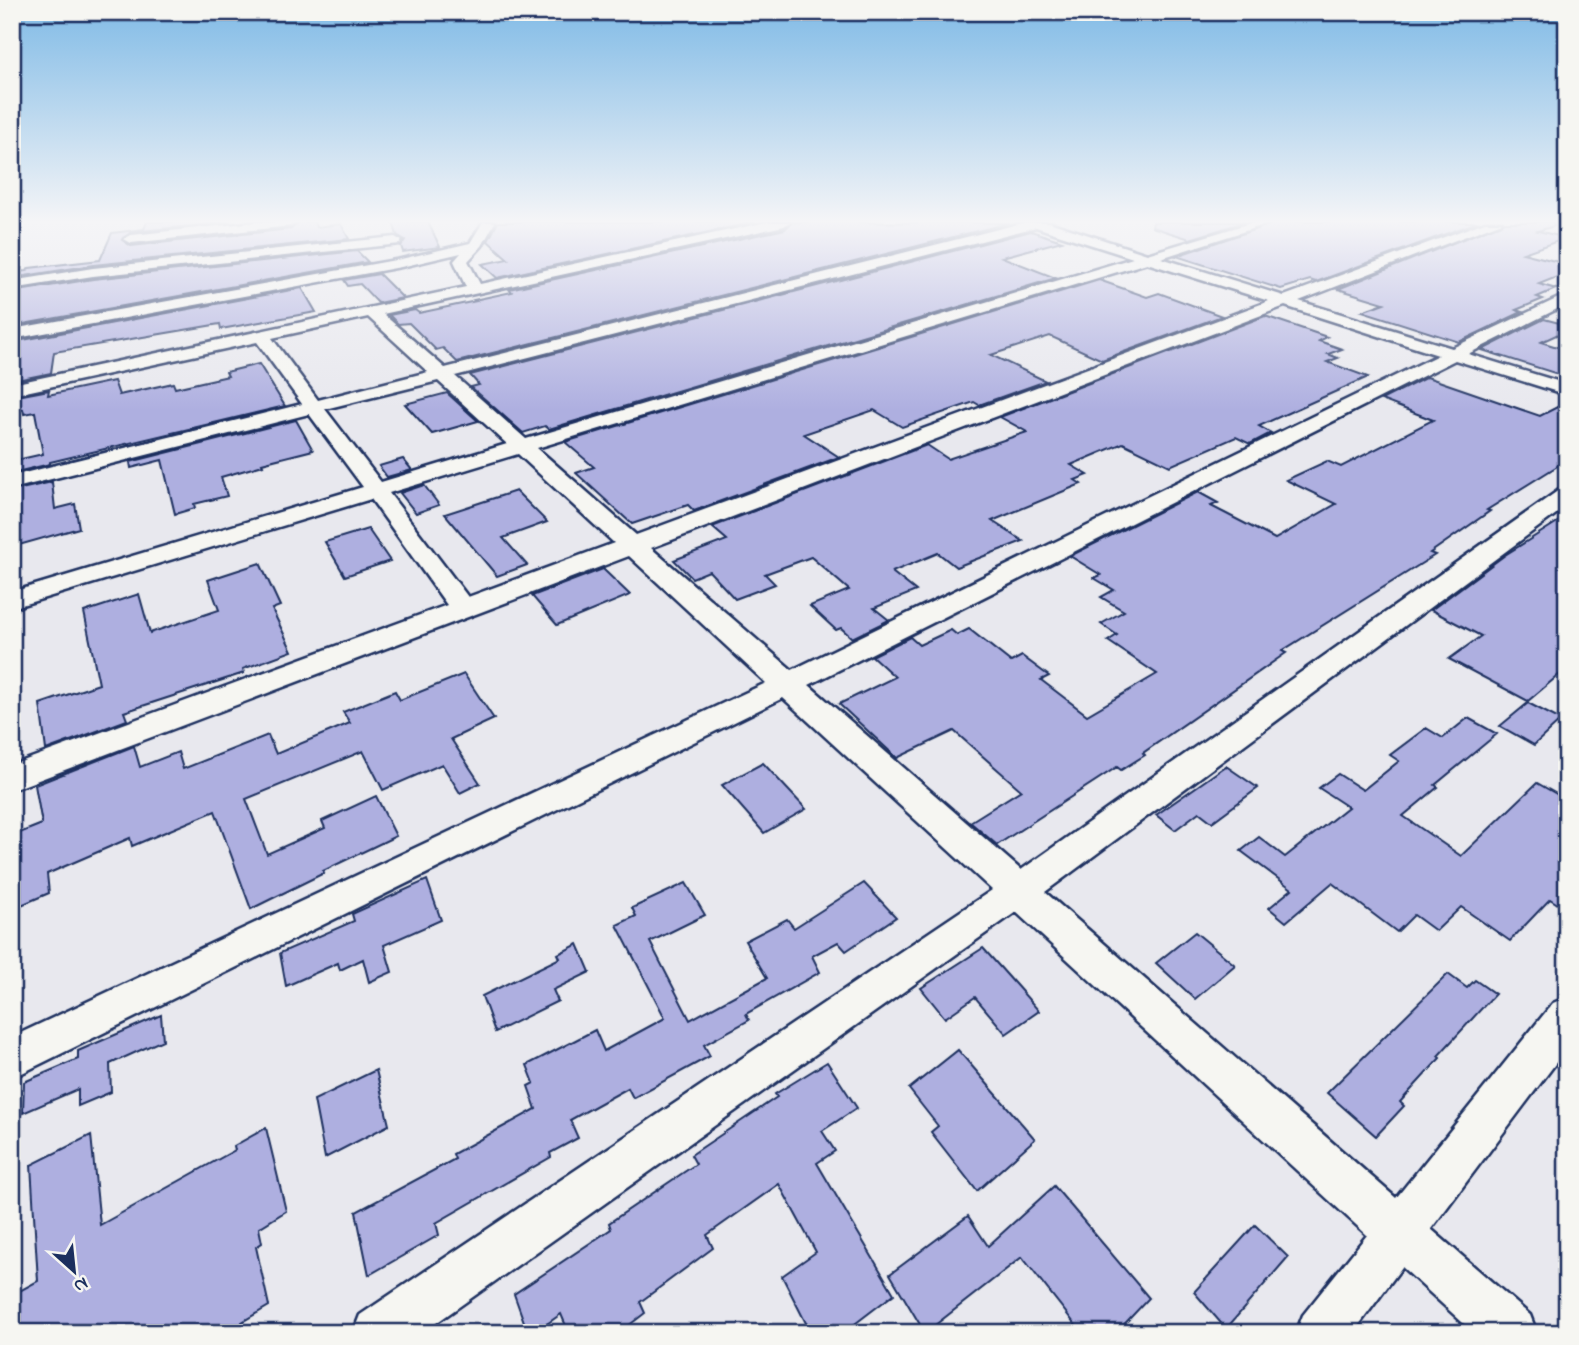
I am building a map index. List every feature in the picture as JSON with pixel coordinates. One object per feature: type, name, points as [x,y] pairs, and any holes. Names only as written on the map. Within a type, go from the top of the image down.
[{"type":"street","points":[[12,334],[326,285]]},
{"type":"street","points":[[417,285],[428,300]]},
{"type":"street","points":[[473,285],[475,289]]},
{"type":"street","points":[[12,390],[495,285]]},
{"type":"street","points":[[12,483],[791,285]]},
{"type":"street","points":[[12,600],[1063,285]]},
{"type":"street","points":[[1232,285],[1567,390]]},
{"type":"street","points":[[12,778],[1328,285]]},
{"type":"street","points":[[12,1058],[788,684],[1567,298]]},
{"type":"street","points":[[373,313],[1512,1333]]},
{"type":"street","points":[[262,337],[463,608]]},
{"type":"street","points":[[378,1333],[1019,891],[1567,495]]},
{"type":"street","points":[[1321,1333],[1567,1016]]},
{"type":"building","points":[[57,285],[241,285],[12,326],[12,292]]},
{"type":"building","points":[[361,285],[390,285],[403,298],[378,303]]},
{"type":"building","points":[[528,285],[764,285],[457,362],[443,348],[436,350],[409,323],[398,324],[389,315],[415,310],[419,313],[476,301],[474,300],[512,292],[509,289]]},
{"type":"building","points":[[822,285],[1033,285],[549,429],[545,426],[523,433],[471,387],[479,385],[470,375]]},
{"type":"building","points":[[1083,285],[1112,285],[1147,297],[1159,293],[1222,316],[1102,360],[1050,336],[991,355],[1046,381],[979,405],[974,402],[902,427],[874,410],[804,434],[839,457],[694,511],[688,505],[632,524],[576,473],[594,467],[565,442]]},
{"type":"building","points":[[1268,285],[1295,285],[1281,289]]},
{"type":"building","points":[[1349,285],[1542,285],[1556,289],[1537,297],[1543,299],[1516,310],[1522,312],[1459,342],[1362,311],[1384,303],[1338,289]]},
{"type":"building","points":[[302,288],[316,312],[221,329],[220,324],[54,352],[51,373],[12,381],[12,342]]},
{"type":"building","points":[[1265,316],[1327,337],[1319,341],[1342,349],[1328,354],[1338,358],[1327,362],[1368,377],[1259,426],[1271,433],[1250,444],[1236,437],[1170,466],[1123,443],[1071,465],[1088,475],[1075,480],[1081,484],[992,521],[1023,541],[956,567],[938,553],[892,572],[916,591],[874,608],[889,620],[852,638],[841,628],[836,630],[810,606],[849,590],[811,557],[765,574],[775,584],[735,599],[709,571],[692,578],[674,560],[727,540],[712,527],[927,445],[948,459],[1027,432],[1000,417]]},
{"type":"building","points":[[1544,319],[1567,325],[1567,330],[1541,342],[1567,350],[1567,377],[1482,350]]},
{"type":"building","points":[[259,364],[285,406],[12,473],[12,461],[43,454],[35,412],[24,414],[23,409],[12,412],[12,397],[49,390],[48,395],[114,381],[119,395],[173,383],[175,388],[228,376],[226,372]]},
{"type":"building","points":[[1427,377],[1540,416],[1567,402],[1567,460],[1487,510],[1490,511],[1430,553],[1435,555],[1282,651],[1286,653],[1143,753],[1145,755],[1121,770],[1117,767],[997,845],[970,822],[1021,790],[954,731],[897,758],[839,704],[895,677],[872,656],[910,637],[919,645],[951,630],[957,635],[969,629],[1011,662],[1022,656],[1049,676],[1041,680],[1087,715],[1157,674],[1108,641],[1117,635],[1101,624],[1124,611],[1101,597],[1114,590],[1094,578],[1101,575],[1070,556],[1198,492],[1218,503],[1211,506],[1275,539],[1336,504],[1286,480],[1327,461],[1341,467],[1433,420],[1381,400]]},
{"type":"building","points":[[447,393],[478,421],[432,434],[405,404]]},
{"type":"building","points":[[296,420],[313,450],[221,477],[227,496],[194,504],[195,508],[175,514],[162,460],[131,468],[130,462]]},
{"type":"building","points":[[403,459],[412,470],[387,477],[379,466]]},
{"type":"building","points":[[52,482],[55,509],[75,504],[79,528],[12,547],[12,491]]},
{"type":"building","points":[[424,485],[439,505],[416,513],[400,493]]},
{"type":"building","points":[[516,491],[547,522],[503,538],[527,565],[497,576],[445,514]]},
{"type":"building","points":[[1567,516],[1567,668],[1528,701],[1449,659],[1481,636],[1431,610],[1505,555]]},
{"type":"building","points":[[368,529],[390,561],[345,576],[325,542]]},
{"type":"building","points":[[260,563],[280,606],[272,609],[292,651],[243,669],[244,673],[124,712],[127,720],[46,750],[40,704],[99,684],[84,612],[139,594],[150,633],[219,610],[208,580]]},
{"type":"building","points":[[603,569],[630,595],[557,625],[532,596]]},
{"type":"building","points":[[464,674],[494,719],[451,739],[480,783],[460,793],[442,764],[383,790],[363,751],[246,799],[267,854],[325,828],[322,821],[376,796],[396,836],[251,909],[215,811],[132,846],[130,838],[47,874],[49,893],[12,909],[12,836],[42,824],[35,785],[134,746],[140,767],[178,752],[183,769],[268,735],[276,754],[350,723],[343,712],[395,691],[400,700]]},
{"type":"building","points":[[1528,703],[1561,720],[1534,745],[1500,726]]},
{"type":"building","points":[[1468,718],[1497,734],[1435,785],[1438,787],[1403,816],[1461,856],[1537,783],[1567,800],[1567,910],[1550,899],[1510,941],[1461,907],[1436,931],[1414,915],[1397,932],[1332,883],[1286,922],[1269,908],[1292,889],[1241,851],[1259,837],[1285,857],[1348,807],[1319,788],[1338,774],[1363,790],[1399,761],[1390,755],[1426,728],[1443,738]]},
{"type":"building","points":[[763,763],[806,809],[764,833],[722,785]]},
{"type":"building","points":[[1226,766],[1258,788],[1212,822],[1199,812],[1175,830],[1156,815]]},
{"type":"building","points":[[427,880],[441,920],[384,945],[392,972],[369,982],[363,959],[340,970],[338,963],[286,986],[280,953],[354,921],[352,914]]},
{"type":"building","points":[[686,883],[705,915],[650,942],[690,1020],[767,978],[745,941],[787,919],[794,928],[864,883],[896,917],[846,951],[838,942],[812,956],[820,972],[746,1014],[749,1020],[704,1045],[710,1056],[633,1098],[628,1088],[570,1120],[578,1138],[550,1153],[551,1157],[436,1223],[439,1235],[369,1275],[356,1212],[455,1159],[453,1154],[536,1109],[528,1086],[534,1083],[527,1065],[595,1030],[604,1051],[665,1018],[617,925],[636,916],[632,908]]},
{"type":"building","points":[[1195,932],[1235,965],[1195,999],[1156,963]]},
{"type":"building","points":[[578,944],[590,972],[553,990],[558,1001],[495,1032],[482,996],[560,958],[558,954]]},
{"type":"building","points":[[983,948],[1039,1011],[1006,1034],[975,997],[945,1018],[921,988]]},
{"type":"building","points":[[1448,974],[1467,988],[1475,980],[1495,994],[1438,1056],[1440,1058],[1400,1102],[1404,1106],[1376,1136],[1327,1093]]},
{"type":"building","points":[[161,1015],[163,1040],[110,1064],[111,1092],[78,1106],[78,1089],[23,1113],[24,1082],[78,1059],[78,1051]]},
{"type":"building","points":[[958,1050],[1035,1139],[977,1191],[931,1132],[938,1126],[909,1089]]},
{"type":"building","points":[[827,1062],[857,1108],[822,1131],[835,1151],[817,1163],[894,1294],[843,1333],[811,1333],[782,1276],[816,1252],[779,1184],[707,1235],[713,1248],[640,1302],[645,1313],[619,1333],[569,1333],[561,1314],[534,1333],[528,1333],[514,1294],[611,1229],[609,1223],[696,1164],[691,1155],[777,1097],[775,1094]]},
{"type":"building","points":[[376,1070],[389,1125],[325,1158],[314,1100]]},
{"type":"building","points":[[266,1128],[286,1211],[259,1228],[262,1243],[256,1247],[269,1306],[242,1322],[244,1333],[12,1333],[12,1295],[38,1281],[31,1165],[91,1135],[100,1225],[235,1150],[234,1146]]},
{"type":"building","points":[[1054,1186],[1149,1298],[1116,1333],[1082,1333],[1022,1257],[925,1333],[890,1274],[968,1216],[988,1246]]},
{"type":"building","points":[[1255,1225],[1288,1257],[1226,1329],[1194,1292]]}]
